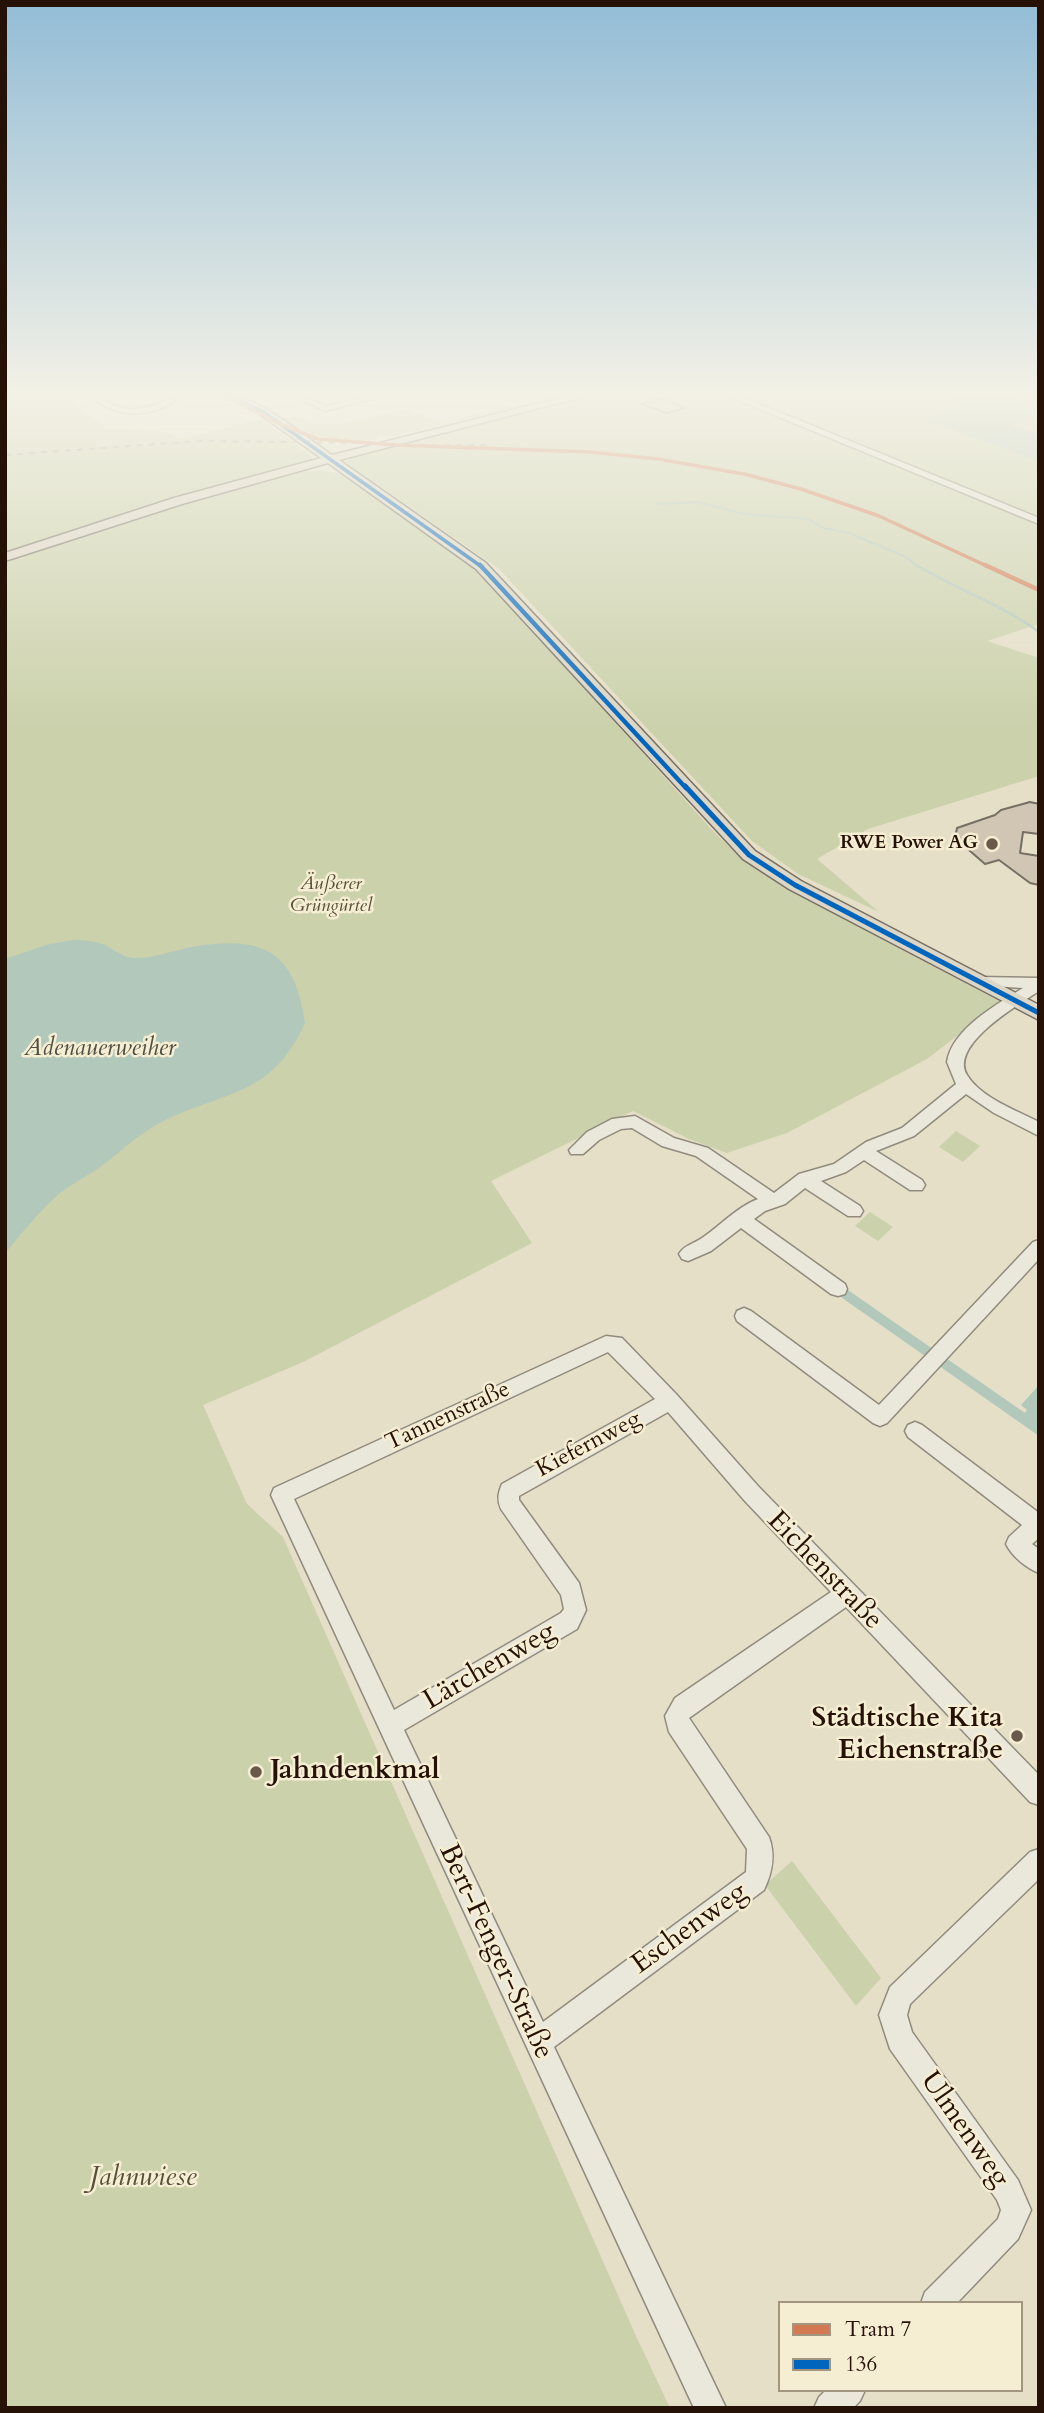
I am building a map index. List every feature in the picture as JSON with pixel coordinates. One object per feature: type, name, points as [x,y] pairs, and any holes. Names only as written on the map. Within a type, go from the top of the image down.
[{"type":"main road","points":[[5,557],[172,504]]},
{"type":"main road","points":[[391,504],[493,578],[726,834],[749,855],[795,885],[1039,1013]]},
{"type":"street","points":[[996,504],[1039,521]]},
{"type":"street","points":[[979,982],[1039,983]]},
{"type":"street","points":[[1039,983],[1013,1000],[960,1044],[955,1058],[957,1073],[966,1085],[1039,1130]]},
{"type":"street","points":[[688,1254],[705,1246],[740,1218],[773,1201],[804,1179],[848,1164],[863,1151],[908,1132],[966,1085]]},
{"type":"street","points":[[577,1150],[593,1136],[618,1123],[635,1122],[668,1142],[702,1152],[773,1201]]},
{"type":"street","points":[[863,1151],[916,1185]]},
{"type":"street","points":[[804,1179],[854,1211]]},
{"type":"street","points":[[740,1218],[838,1289]]},
{"type":"street","points":[[744,1316],[880,1417],[1039,1247]]},
{"type":"street","name":"Tannenstraße","points":[[281,1495],[606,1344],[615,1344]]},
{"type":"street","name":"Eichenstraße","points":[[615,1344],[625,1351],[751,1493],[846,1594],[1039,1793]]},
{"type":"street","name":"Kiefernweg","points":[[509,1491],[670,1401]]},
{"type":"street","points":[[915,1431],[1038,1525],[1017,1544],[1039,1563]]},
{"type":"street","name":"Lärchenweg","points":[[388,1726],[569,1621],[575,1610],[570,1591],[508,1502],[509,1491]]},
{"type":"street","name":"Bert-Fenger-Straße","points":[[281,1495],[710,2408]]},
{"type":"street","name":"Eschenweg","points":[[538,2042],[755,1881],[760,1871],[760,1846],[677,1724],[677,1716],[683,1706],[846,1594]]},
{"type":"street","name":"Ulmenweg","points":[[938,2301],[1008,2230],[1016,2210],[1008,2190],[900,2039],[893,2015],[899,1996],[1039,1861]]},
{"type":"street","points":[[830,2408],[847,2392]]},
{"type":"green space","points":[[5,504],[169,504],[5,555]]},
{"type":"green space","name":"Äußerer Grüngürtel","points":[[177,504],[383,504],[481,574],[713,831],[743,860],[788,890],[1001,1002],[927,1059],[787,1133],[727,1153],[689,1139],[633,1111],[491,1181],[532,1243],[303,1362],[203,1405],[247,1504],[283,1537],[670,2408],[5,2408],[5,560]]},
{"type":"green space","points":[[405,504],[1039,504],[1039,624],[987,641],[1039,658],[1039,776],[868,829],[817,859],[879,912],[798,874],[752,841],[499,569]]},
{"type":"green space","points":[[956,1131],[980,1146],[963,1162],[939,1147]]},
{"type":"green space","points":[[870,1212],[893,1227],[878,1241],[855,1226]]},
{"type":"green space","points":[[792,1861],[881,1978],[856,2006],[765,1885]]},
{"type":"water","name":"Adenauerweiher","points":[[73,940],[105,945],[122,955],[134,958],[217,944],[256,947],[271,953],[293,979],[305,1023],[291,1049],[275,1068],[238,1091],[175,1116],[145,1132],[99,1168],[60,1193],[5,1253],[5,959],[46,945]]},
{"type":"water","points":[[845,1288],[1025,1413],[1027,1410],[1021,1405],[1039,1385],[1039,1436],[838,1295]]},
{"type":"building","name":"RWE Power AG","points":[[1030,802],[1039,804],[1039,834],[1023,832],[1020,853],[1039,856],[1039,885],[1030,883],[999,860],[985,864],[955,838],[957,828],[995,815],[1001,810]]},
{"type":"waterway","points":[[658,504],[666,504]]},
{"type":"waterway","points":[[705,504],[744,514],[808,519],[823,528],[849,533],[904,556],[917,566]]},
{"type":"waterway","points":[[917,566],[1009,613],[1039,632]]},
{"type":"tram line","name":"7","points":[[843,504],[879,516],[1039,590]]},
{"type":"transit line","name":"136","points":[[393,504],[481,566],[749,855],[795,885],[1039,1013]]},
{"type":"place","name":"RWE Power AG","points":[[992,844]]},
{"type":"place","name":"Städtische Kita Eichenstraße","points":[[1017,1736]]},
{"type":"place","name":"Jahndenkmal","points":[[256,1772]]},
{"type":"park label","name":"Jahnwiese","points":[[143,2179]]}]
